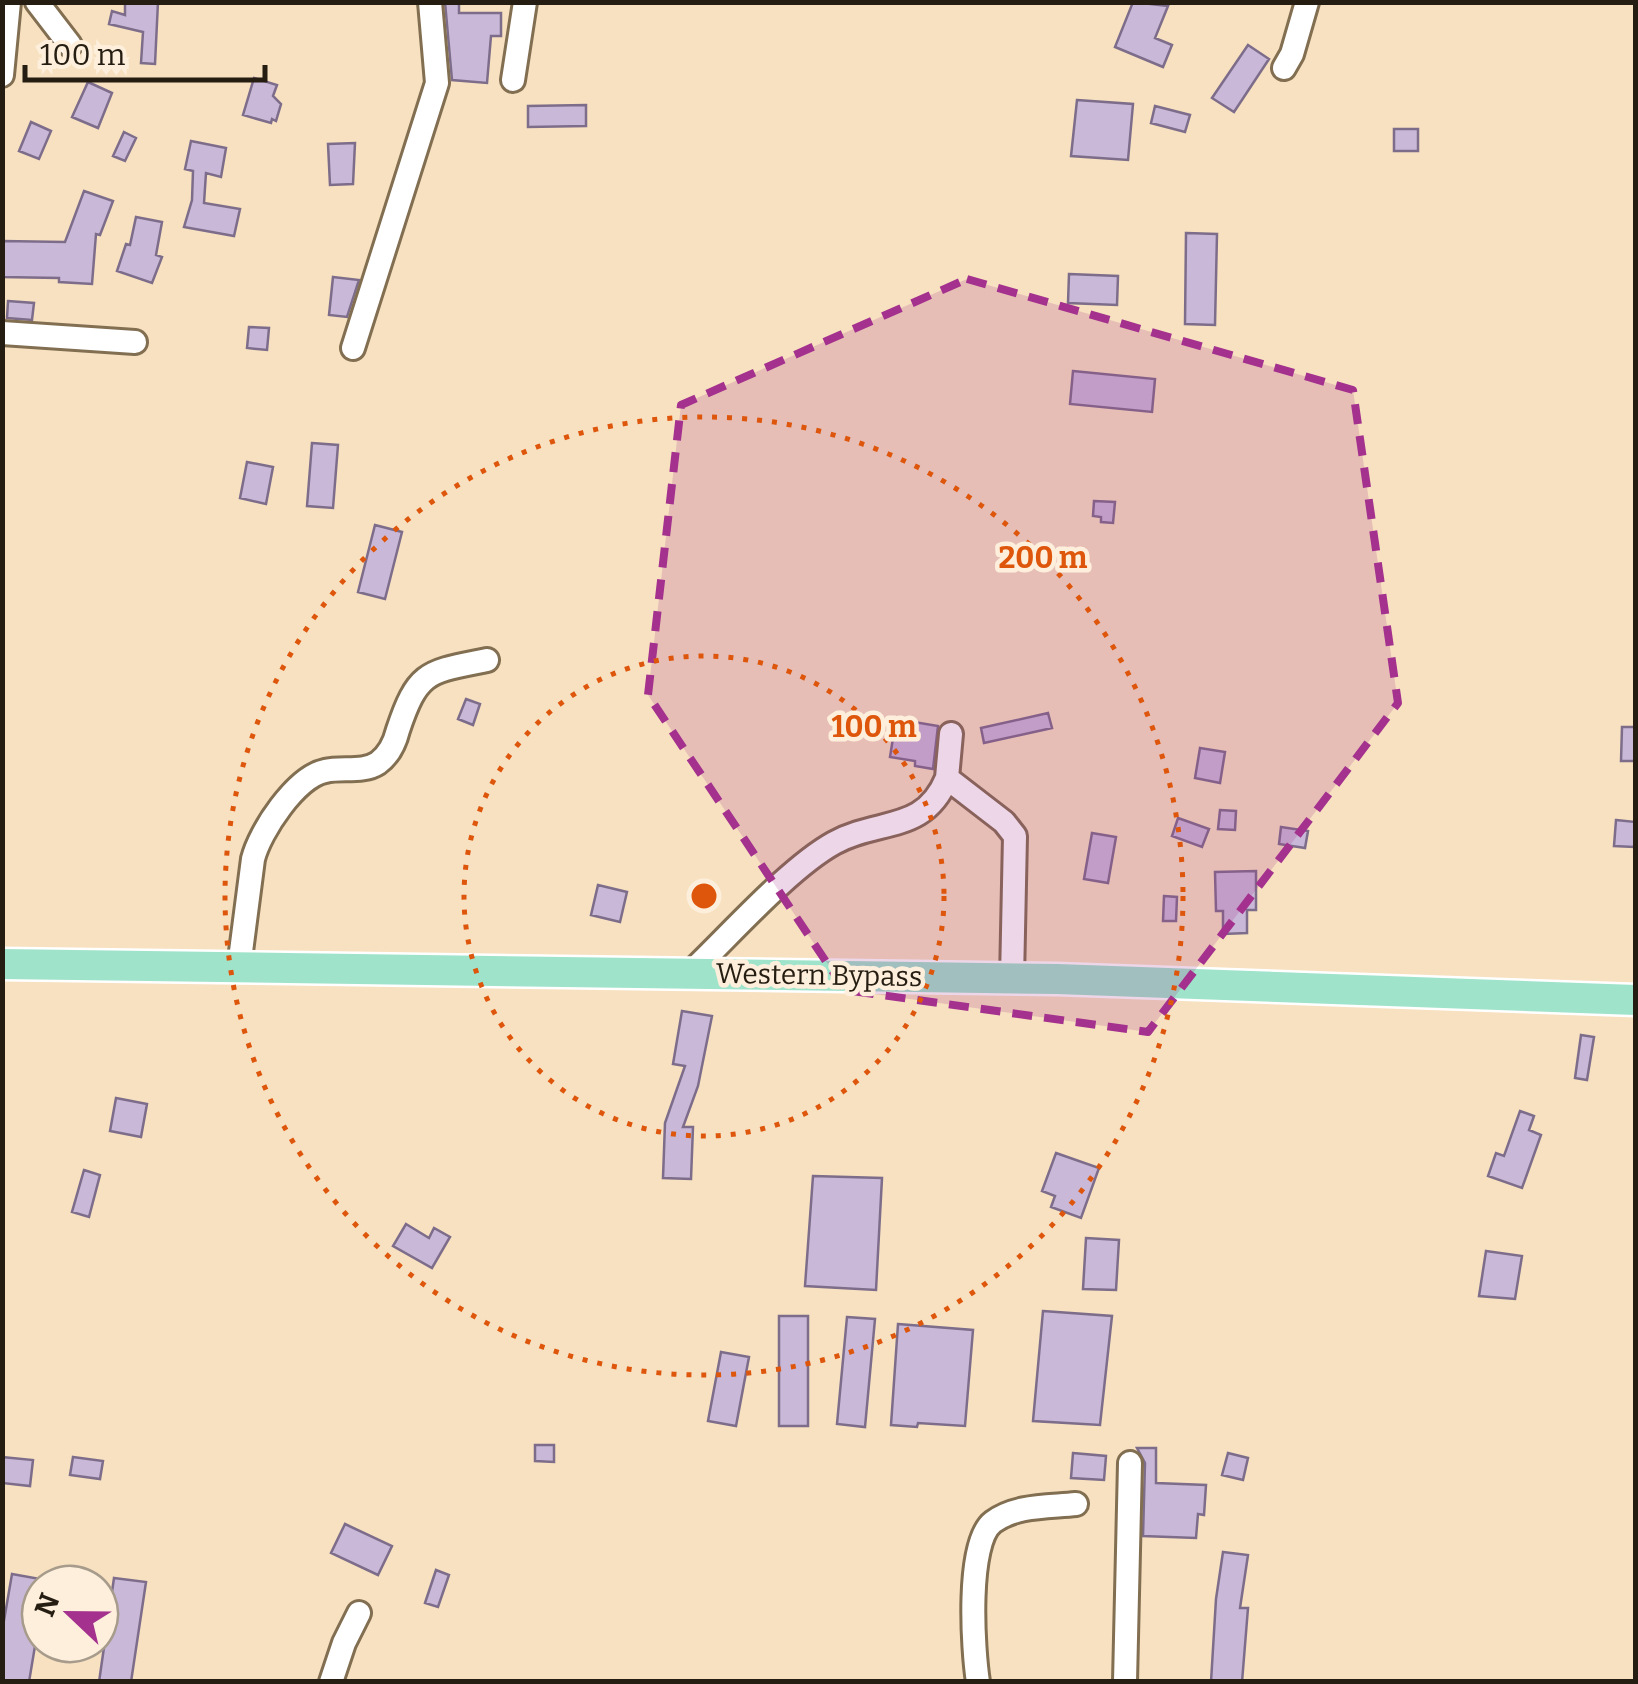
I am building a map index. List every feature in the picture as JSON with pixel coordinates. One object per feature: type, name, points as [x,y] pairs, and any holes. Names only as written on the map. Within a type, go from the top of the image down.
[{"type":"main road","name":"Western Bypass","points":[[2,964],[1012,979],[1636,1000]]},
{"type":"lane","points":[[2,75],[9,2]]},
{"type":"lane","points":[[37,2],[70,45]]},
{"type":"lane","points":[[354,348],[437,83],[430,2]]},
{"type":"lane","points":[[513,80],[525,2]]},
{"type":"lane","points":[[1284,68],[1308,2]]},
{"type":"lane","points":[[2,333],[135,342]]},
{"type":"lane","points":[[239,966],[256,845],[272,820],[314,774],[366,768],[379,762],[392,747],[409,698],[420,682],[445,668],[487,660]]},
{"type":"lane","points":[[692,972],[833,844],[920,814],[938,800],[947,778],[951,734]]},
{"type":"lane","points":[[947,778],[1004,822],[1015,836],[1012,979]]},
{"type":"lane","points":[[1125,1682],[1130,1463]]},
{"type":"lane","points":[[978,1682],[973,1642],[977,1558],[984,1532],[996,1521],[1025,1508],[1076,1504]]},
{"type":"lane","points":[[332,1682],[344,1643],[359,1613]]},
{"type":"highlighted area","points":[[967,279],[1353,390],[1398,703],[1148,1032],[845,990],[648,695],[681,405]]},
{"type":"building","points":[[125,2],[158,2],[155,64],[141,63],[143,32],[109,24],[112,11],[125,15]]},
{"type":"building","points":[[445,2],[459,2],[459,13],[501,13],[501,36],[491,36],[487,83],[452,80]]},
{"type":"building","points":[[1133,2],[1168,6],[1155,38],[1172,45],[1163,67],[1115,47]]},
{"type":"building","points":[[1248,45],[1269,59],[1234,112],[1212,98]]},
{"type":"building","points":[[254,78],[277,85],[273,96],[281,104],[276,121],[243,115]]},
{"type":"building","points":[[88,82],[112,93],[98,128],[72,117]]},
{"type":"building","points":[[1077,100],[1133,104],[1128,160],[1071,156]]},
{"type":"building","points":[[586,105],[586,126],[528,127],[528,106]]},
{"type":"building","points":[[1155,106],[1190,115],[1185,132],[1151,123]]},
{"type":"building","points":[[31,122],[51,131],[39,159],[19,151]]},
{"type":"building","points":[[1394,129],[1418,129],[1418,151],[1394,151]]},
{"type":"building","points":[[124,132],[136,138],[125,161],[113,156]]},
{"type":"building","points":[[191,141],[226,148],[221,177],[206,173],[204,203],[240,209],[234,236],[184,227],[192,200],[193,171],[185,169]]},
{"type":"building","points":[[355,143],[353,184],[330,185],[328,144]]},
{"type":"building","points":[[84,191],[113,201],[100,235],[96,234],[92,284],[59,282],[59,278],[2,277],[3,241],[65,242]]},
{"type":"building","points":[[136,217],[162,222],[156,255],[162,257],[152,283],[117,271],[126,244],[130,245]]},
{"type":"building","points":[[1186,233],[1217,234],[1215,325],[1185,324]]},
{"type":"building","points":[[1069,274],[1118,276],[1117,305],[1068,303]]},
{"type":"building","points":[[333,277],[359,280],[347,317],[329,315]]},
{"type":"building","points":[[8,301],[34,303],[32,320],[7,318]]},
{"type":"building","points":[[249,327],[269,328],[267,350],[247,348]]},
{"type":"building","points":[[1073,371],[1155,379],[1152,412],[1070,404]]},
{"type":"building","points":[[312,443],[338,445],[333,508],[307,506]]},
{"type":"building","points":[[247,462],[273,467],[266,504],[240,498]]},
{"type":"building","points":[[1094,501],[1115,502],[1113,523],[1101,522],[1101,517],[1093,516]]},
{"type":"building","points":[[375,525],[402,532],[385,599],[358,592]]},
{"type":"building","points":[[466,699],[480,704],[473,725],[458,719]]},
{"type":"building","points":[[1048,713],[1052,728],[984,743],[981,728]]},
{"type":"building","points":[[896,719],[938,726],[933,769],[890,757]]},
{"type":"building","points":[[1622,727],[1636,727],[1636,761],[1621,761]]},
{"type":"building","points":[[1200,748],[1225,752],[1220,783],[1195,778]]},
{"type":"building","points":[[1220,810],[1236,811],[1235,830],[1218,829]]},
{"type":"building","points":[[1178,818],[1209,829],[1202,847],[1172,836]]},
{"type":"building","points":[[1616,820],[1636,822],[1634,847],[1614,846]]},
{"type":"building","points":[[1281,827],[1308,831],[1305,848],[1279,844]]},
{"type":"building","points":[[1092,833],[1116,837],[1108,883],[1084,879]]},
{"type":"building","points":[[1256,871],[1256,910],[1247,910],[1247,933],[1223,934],[1223,911],[1216,911],[1215,872]]},
{"type":"building","points":[[598,885],[627,892],[620,922],[591,915]]},
{"type":"building","points":[[1164,896],[1177,897],[1176,921],[1163,921]]},
{"type":"building","points":[[682,1011],[712,1016],[698,1086],[683,1127],[693,1127],[691,1179],[663,1178],[665,1123],[685,1066],[673,1064]]},
{"type":"building","points":[[1581,1035],[1594,1037],[1587,1080],[1575,1078]]},
{"type":"building","points":[[116,1098],[147,1104],[141,1137],[110,1131]]},
{"type":"building","points":[[1520,1111],[1534,1116],[1529,1130],[1541,1135],[1522,1188],[1488,1176],[1496,1153],[1504,1156]]},
{"type":"building","points":[[1056,1153],[1099,1168],[1081,1218],[1051,1207],[1055,1196],[1042,1191]]},
{"type":"building","points":[[84,1170],[100,1175],[89,1217],[72,1212]]},
{"type":"building","points":[[813,1176],[882,1178],[876,1290],[805,1286]]},
{"type":"building","points":[[406,1224],[429,1238],[434,1228],[450,1237],[432,1268],[393,1246]]},
{"type":"building","points":[[1086,1238],[1119,1240],[1116,1290],[1083,1289]]},
{"type":"building","points":[[1486,1251],[1522,1256],[1515,1299],[1479,1296]]},
{"type":"building","points":[[1043,1311],[1112,1316],[1100,1425],[1033,1421]]},
{"type":"building","points":[[779,1316],[808,1316],[808,1426],[779,1426]]},
{"type":"building","points":[[847,1317],[875,1319],[865,1427],[837,1424]]},
{"type":"building","points":[[898,1324],[973,1330],[965,1426],[891,1425]]},
{"type":"building","points":[[721,1352],[749,1357],[736,1426],[708,1421]]},
{"type":"building","points":[[535,1445],[554,1445],[554,1462],[535,1461]]},
{"type":"building","points":[[1137,1448],[1156,1448],[1156,1483],[1206,1485],[1204,1515],[1198,1514],[1196,1538],[1143,1536],[1145,1463]]},
{"type":"building","points":[[1073,1453],[1106,1456],[1104,1480],[1071,1478]]},
{"type":"building","points":[[1228,1453],[1248,1458],[1243,1480],[1222,1475]]},
{"type":"building","points":[[2,1457],[33,1460],[30,1486],[2,1483]]},
{"type":"building","points":[[73,1457],[103,1461],[100,1479],[70,1475]]},
{"type":"building","points":[[345,1524],[392,1546],[378,1575],[331,1553]]},
{"type":"building","points":[[1223,1552],[1248,1555],[1240,1608],[1248,1608],[1242,1682],[1211,1682]]},
{"type":"building","points":[[436,1570],[449,1575],[438,1607],[425,1603]]},
{"type":"building","points":[[12,1574],[20,1575],[20,1664],[32,1664],[29,1682],[2,1682],[2,1632]]},
{"type":"building","points":[[120,1579],[146,1582],[131,1682],[99,1682],[102,1664],[120,1664]]}]
